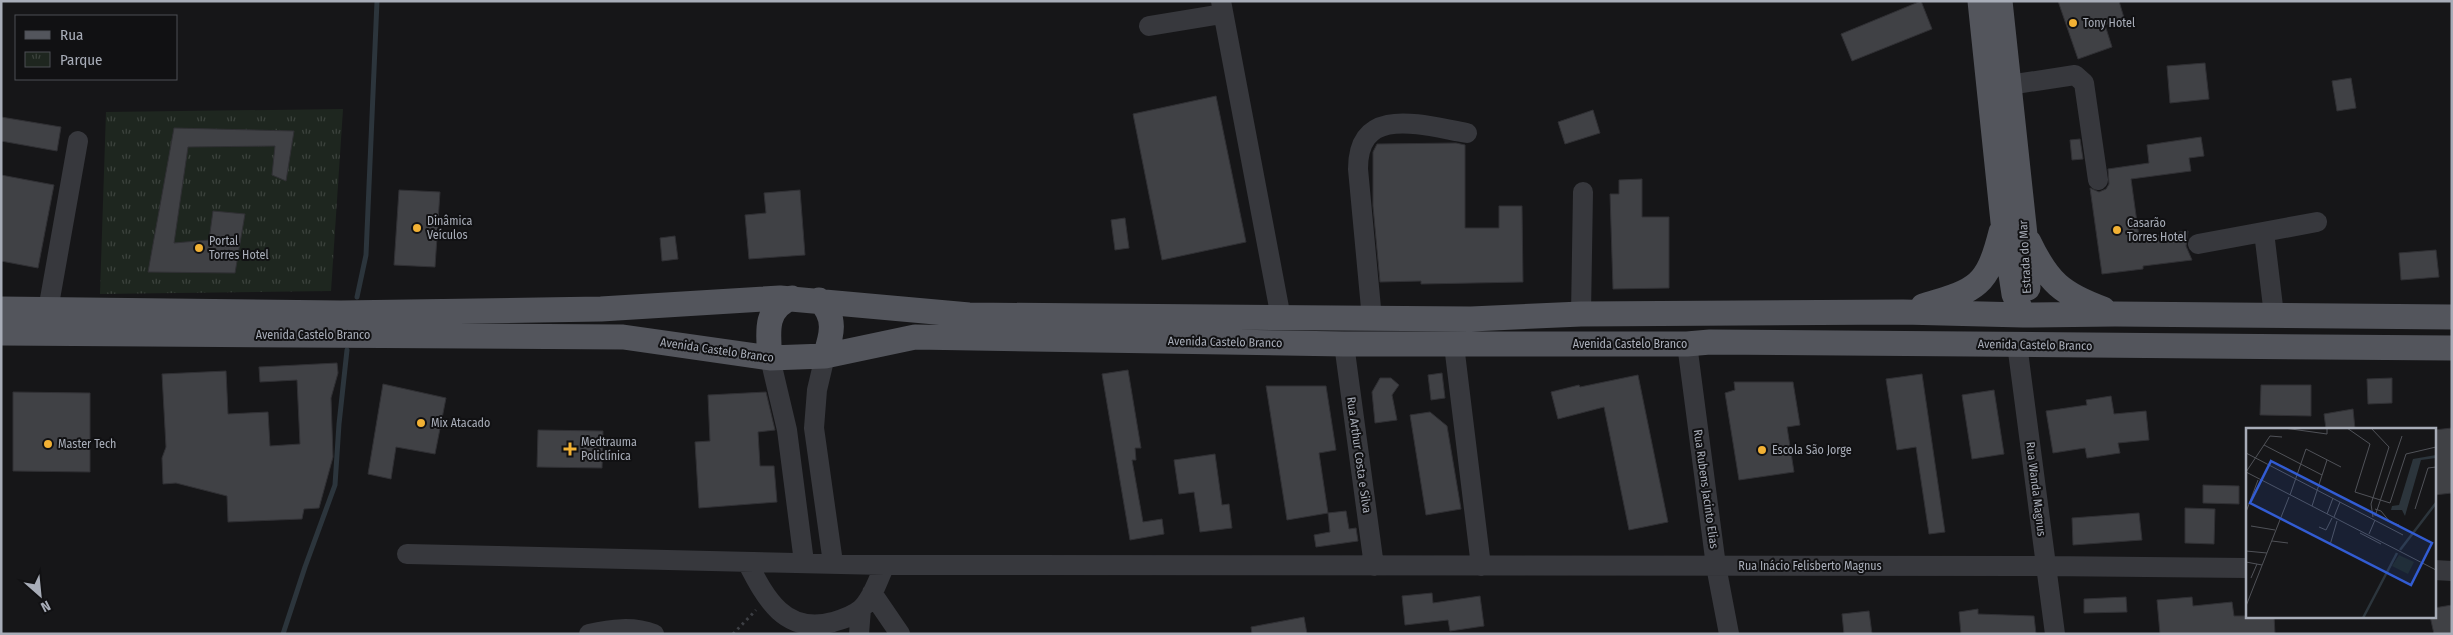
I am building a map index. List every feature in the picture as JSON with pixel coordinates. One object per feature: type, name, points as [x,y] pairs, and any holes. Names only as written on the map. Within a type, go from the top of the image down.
[{"type":"main road","name":"Estrada do Mar","points":[[1980,1],[2003,222],[2014,294],[2023,315]]},
{"type":"main road","name":"Estrada do Mar","points":[[2000,1],[2025,235],[2028,289],[2023,315]]},
{"type":"main road","points":[[1903,312],[1961,294],[1978,283],[1992,264],[2003,222]]},
{"type":"main road","points":[[2025,235],[2040,265],[2056,285],[2078,300],[2115,314]]},
{"type":"main road","points":[[770,358],[770,317],[782,301],[792,298]]},
{"type":"main road","name":"Avenida Castelo Branco","points":[[1,309],[340,313],[572,310],[792,298],[969,315],[1471,319],[1581,314],[1903,312],[2023,315],[2452,317]]},
{"type":"main road","points":[[819,300],[826,307],[832,325],[825,356]]},
{"type":"main road","points":[[1699,343],[1755,333],[1977,333],[1998,330],[2023,315],[2044,326],[2064,332],[2211,336],[2234,341],[2246,347]]},
{"type":"main road","name":"Avenida Castelo Branco","points":[[1,333],[623,337],[770,358],[825,356],[915,337],[1454,345],[1699,343],[2452,348]]},
{"type":"street","points":[[1149,26],[1222,7],[1281,318]]},
{"type":"street","points":[[2009,85],[2075,75],[2084,83],[2098,180]]},
{"type":"street","points":[[1372,318],[1358,169],[1358,158],[1363,141],[1373,130],[1380,126],[1396,123],[1466,133]]},
{"type":"street","points":[[48,310],[78,141]]},
{"type":"street","points":[[1581,314],[1582,192]]},
{"type":"street","points":[[2198,244],[2317,222]]},
{"type":"street","points":[[2264,232],[2274,316]]},
{"type":"street","name":"Rua Rubens Jacinto Elias","points":[[1699,343],[1716,566],[1729,634]]},
{"type":"street","name":"Rua Arthur Costa e Silva","points":[[1344,344],[1374,566]]},
{"type":"street","name":"Rua Wanda Magnus","points":[[2017,344],[2055,634]]},
{"type":"street","points":[[1454,345],[1481,566]]},
{"type":"street","points":[[825,356],[817,390],[814,428],[833,563]]},
{"type":"street","points":[[770,358],[787,430],[804,562]]},
{"type":"street","points":[[787,430],[814,428]]},
{"type":"street","name":"Rua Inácio Felisberto Magnus","points":[[407,554],[885,564],[2246,568]]},
{"type":"street","points":[[747,562],[766,599],[801,629],[847,618],[867,601]]},
{"type":"street","points":[[859,634],[867,601],[885,564]]},
{"type":"street","points":[[2436,570],[2452,570]]},
{"type":"street","points":[[867,601],[900,634]]},
{"type":"street","points":[[589,634],[610,629],[642,629],[654,634]]},
{"type":"path","points":[[733,634],[766,599]]},
{"type":"green space","points":[[343,109],[331,291],[100,294],[106,112]]},
{"type":"building","points":[[1921,1],[1932,29],[1852,61],[1841,34]]},
{"type":"building","points":[[2058,1],[2119,1],[2124,18],[2105,25],[2112,47],[2078,59]]},
{"type":"building","points":[[2205,63],[2209,99],[2170,103],[2167,66]]},
{"type":"building","points":[[2351,78],[2356,108],[2337,111],[2332,81]]},
{"type":"building","points":[[1216,96],[1246,242],[1162,260],[1133,114]]},
{"type":"building","points":[[1593,110],[1600,133],[1565,144],[1558,122]]},
{"type":"building","points":[[1,117],[61,127],[57,151],[1,141]]},
{"type":"building","points":[[174,128],[294,131],[286,181],[272,175],[275,146],[188,147],[174,243],[209,240],[213,211],[245,214],[235,273],[148,272]]},
{"type":"building","points":[[2201,137],[2204,156],[2189,158],[2191,171],[2131,179],[2139,237],[2188,231],[2186,246],[2192,260],[2143,266],[2143,269],[2102,274],[2090,188],[2099,192],[2106,189],[2109,184],[2108,169],[2149,163],[2147,145]]},
{"type":"building","points":[[2080,139],[2083,159],[2072,160],[2070,140]]},
{"type":"building","points":[[1456,143],[1465,145],[1465,228],[1499,228],[1499,206],[1522,206],[1523,282],[1421,284],[1421,281],[1380,282],[1373,206],[1373,152],[1377,144]]},
{"type":"building","points":[[1,175],[54,185],[38,268],[1,261]]},
{"type":"building","points":[[1642,179],[1642,217],[1669,217],[1669,288],[1613,289],[1610,194],[1619,194],[1619,180]]},
{"type":"building","name":"Dinâmica Veículos","points":[[399,190],[440,192],[435,267],[394,265]]},
{"type":"building","points":[[800,190],[805,255],[749,259],[745,215],[766,213],[764,193]]},
{"type":"building","points":[[1125,218],[1129,248],[1115,250],[1111,220]]},
{"type":"building","points":[[675,236],[678,259],[662,261],[660,238]]},
{"type":"building","points":[[2436,250],[2439,277],[2401,280],[2399,253]]},
{"type":"building","points":[[337,363],[338,373],[331,398],[333,457],[319,508],[304,509],[302,519],[228,522],[227,496],[176,483],[163,484],[162,458],[166,447],[162,374],[226,371],[228,414],[268,412],[270,446],[300,444],[297,380],[260,382],[259,367]]},
{"type":"building","points":[[1128,370],[1141,448],[1135,448],[1136,460],[1132,460],[1143,522],[1162,519],[1164,534],[1130,540],[1102,374]]},
{"type":"building","points":[[1442,373],[1445,398],[1431,400],[1428,375]]},
{"type":"building","points":[[1922,374],[1945,532],[1929,534],[1916,447],[1897,450],[1886,379]]},
{"type":"building","points":[[1638,375],[1668,522],[1629,530],[1604,407],[1558,419],[1551,392],[1579,385],[1580,387]]},
{"type":"building","points":[[1380,378],[1391,378],[1399,385],[1392,395],[1397,420],[1375,423],[1372,392]]},
{"type":"building","points":[[2392,378],[2392,403],[2368,404],[2367,379]]},
{"type":"building","name":"Escola São Jorge","points":[[1734,382],[1793,382],[1800,425],[1787,427],[1794,472],[1739,480],[1725,393],[1735,390]]},
{"type":"building","points":[[383,384],[446,398],[435,454],[396,447],[391,479],[368,474]]},
{"type":"building","points":[[2261,385],[2311,385],[2311,416],[2260,415]]},
{"type":"building","points":[[1266,386],[1326,386],[1336,450],[1319,453],[1328,513],[1287,520]]},
{"type":"building","points":[[1994,390],[2004,454],[1972,459],[1962,395]]},
{"type":"building","points":[[13,392],[90,393],[90,472],[13,471]]},
{"type":"building","points":[[766,392],[775,430],[758,432],[760,466],[774,466],[777,502],[699,508],[695,442],[710,441],[708,395]]},
{"type":"building","points":[[2111,396],[2114,414],[2146,411],[2149,440],[2118,443],[2120,453],[2087,458],[2085,448],[2053,453],[2046,411],[2087,405],[2086,400]]},
{"type":"building","points":[[2353,409],[2355,428],[2326,428],[2324,414]]},
{"type":"building","points":[[1430,412],[1447,426],[1461,509],[1426,515],[1410,415]]},
{"type":"building","points":[[2452,428],[2452,493],[2436,495],[2436,430]]},
{"type":"building","name":"Medtrauma Policlínica","points":[[538,430],[603,431],[602,468],[537,467]]},
{"type":"building","points":[[1215,454],[1222,505],[1229,504],[1232,528],[1200,532],[1194,492],[1179,494],[1174,460]]},
{"type":"building","points":[[2203,485],[2239,486],[2239,504],[2203,503]]},
{"type":"building","points":[[2185,508],[2215,509],[2214,544],[2185,543]]},
{"type":"building","points":[[1346,511],[1349,529],[1356,528],[1358,541],[1316,547],[1314,535],[1330,532],[1328,513]]},
{"type":"building","points":[[2139,513],[2142,540],[2073,545],[2072,518]]},
{"type":"building","points":[[1432,593],[1433,603],[1480,596],[1484,626],[1450,631],[1448,620],[1405,625],[1402,596]]},
{"type":"building","points":[[2126,597],[2127,612],[2084,613],[2084,599]]},
{"type":"building","points":[[2192,597],[2193,606],[2232,602],[2234,616],[2274,618],[2275,634],[2160,634],[2157,600]]},
{"type":"building","points":[[2452,605],[2452,634],[2434,634],[2430,618],[2436,618],[2436,608]]},
{"type":"building","points":[[1978,609],[1978,614],[2034,616],[2036,634],[1961,634],[1959,612]]},
{"type":"building","points":[[1869,611],[1872,634],[1844,634],[1842,614]]},
{"type":"building","points":[[1304,617],[1307,634],[1252,634],[1251,627]]},
{"type":"waterway","points":[[357,297],[366,255],[377,1]]},
{"type":"waterway","points":[[283,634],[335,485],[347,350]]},
{"type":"place","name":"Tony Hotel","points":[[2073,23]]},
{"type":"place","name":"Dinâmica Veículos","points":[[417,228]]},
{"type":"place","name":"Casarão Torres Hotel","points":[[2117,230]]},
{"type":"place","name":"Portal Torres Hotel","points":[[199,248]]},
{"type":"place","name":"Mix Atacado","points":[[421,423]]},
{"type":"place","name":"Master Tech","points":[[48,444]]},
{"type":"place","name":"Medtrauma Policlínica","points":[[570,449]]},
{"type":"place","name":"Escola São Jorge","points":[[1762,450]]}]
